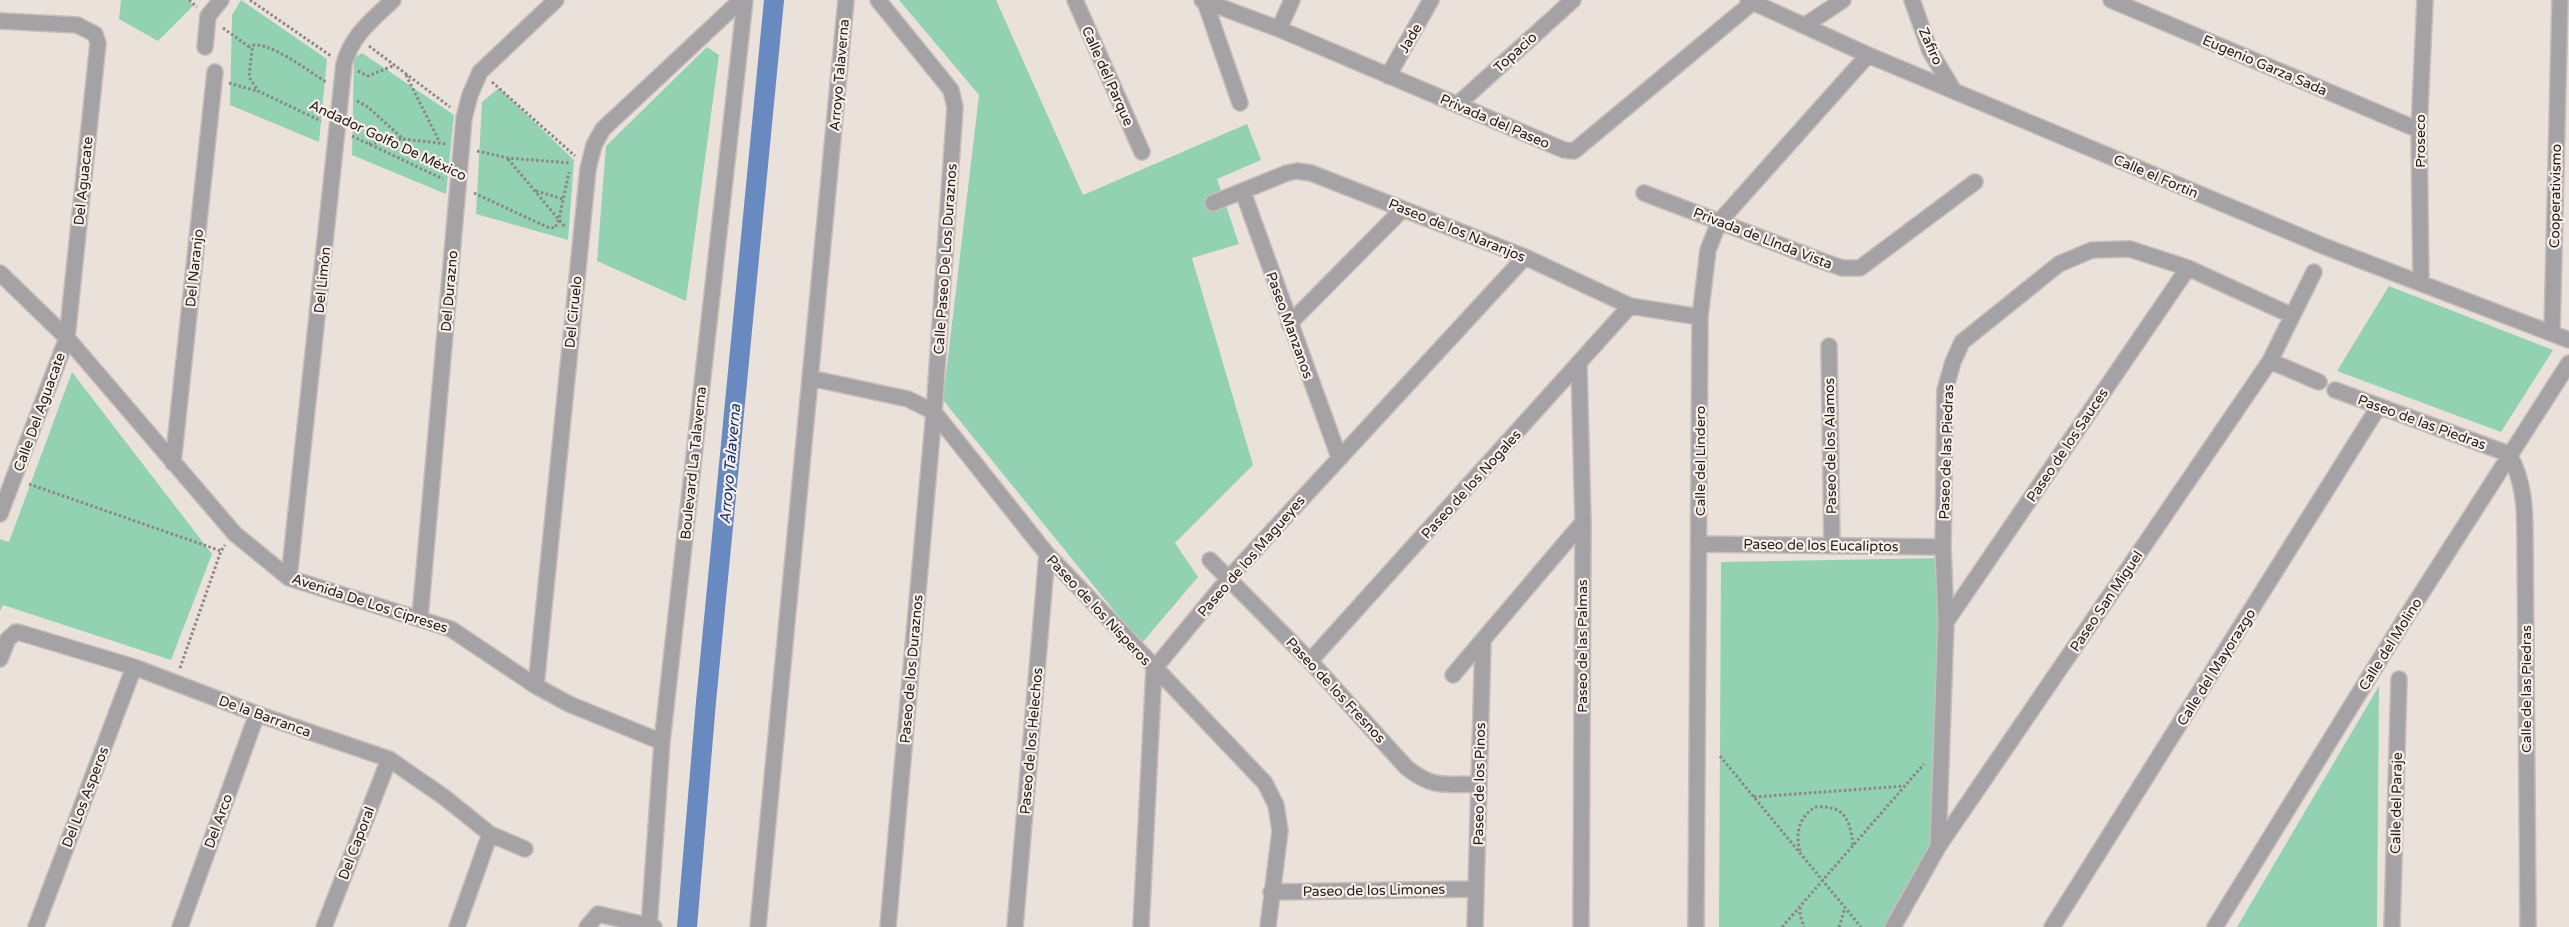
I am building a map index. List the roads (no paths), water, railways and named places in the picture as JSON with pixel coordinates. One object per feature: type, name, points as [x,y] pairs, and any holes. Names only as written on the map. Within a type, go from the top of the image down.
[{"type":"street","points":[[205,46],[208,16],[221,0]]},
{"type":"street","name":"Del Limón","points":[[289,578],[344,64],[348,47],[356,36],[393,0]]},
{"type":"street","name":"Del Durazno","points":[[420,617],[464,118],[470,95],[480,72],[556,0]]},
{"type":"street","name":"Del Ciruelo","points":[[536,686],[584,205],[588,169],[594,145],[603,129],[741,0]]},
{"type":"street","name":"Boulevard La Talaverna","points":[[651,927],[662,742],[745,0]]},
{"type":"street","name":"Arroyo Talaverna","points":[[758,927],[846,0]]},
{"type":"street","name":"Calle Paseo De Los Duraznos","points":[[878,0],[951,90],[955,107],[934,412]]},
{"type":"street","name":"Calle del Parque","points":[[1075,0],[1142,152]]},
{"type":"street","points":[[1279,30],[1292,0]]},
{"type":"street","name":"Jade","points":[[1388,76],[1431,0]]},
{"type":"street","name":"Topacio","points":[[1458,104],[1573,0]]},
{"type":"street","points":[[1804,26],[1843,0]]},
{"type":"street","name":"Zafiro","points":[[1912,0],[1930,51],[1954,91]]},
{"type":"street","name":"Eugenio Garza Sada","points":[[2111,0],[2419,130]]},
{"type":"street","name":"Proseco","points":[[2421,282],[2419,130],[2425,0]]},
{"type":"street","name":"Cooperativismo","points":[[2552,333],[2560,0]]},
{"type":"street","points":[[1203,1],[1240,103]]},
{"type":"street","name":"Privada del Paseo","points":[[1203,1],[1279,30],[1564,150],[1574,151],[1751,1]]},
{"type":"street","name":"Calle el Fortín","points":[[1751,1],[1868,55],[2326,247],[2569,340]]},
{"type":"street","name":"Del Aguacate","points":[[0,20],[77,25],[87,28],[95,34],[98,44],[67,338]]},
{"type":"street","name":"Calle del Lindero","points":[[1696,927],[1700,317],[1708,250],[1719,222],[1868,55]]},
{"type":"street","name":"Del Naranjo","points":[[173,463],[214,75]]},
{"type":"street","name":"Paseo de los Naranjos","points":[[1214,203],[1297,171],[1311,173],[1525,257],[1630,306],[1700,317]]},
{"type":"street","name":"Privada de LInda Vista","points":[[1644,193],[1842,268],[1860,268],[1975,182]]},
{"type":"street","name":"Paseo Manzanos","points":[[1243,192],[1289,324],[1339,457]]},
{"type":"street","points":[[1289,324],[1403,209]]},
{"type":"street","name":"Paseo de las Piedras","points":[[1938,847],[1946,622],[1943,546],[1945,390],[1953,362],[1962,342],[2059,264],[2092,250],[2130,249],[2188,268],[2291,315]]},
{"type":"street","name":"Paseo de los Magueyes","points":[[1154,669],[1229,578],[1525,257]]},
{"type":"street","name":"Paseo de los Sauces","points":[[1946,622],[2188,268]]},
{"type":"street","name":"Paseo San Miguel","points":[[1893,927],[1938,847],[2270,361],[2291,315],[2314,272]]},
{"type":"street","name":"Avenida De Los Cipreses","points":[[0,274],[67,338],[235,534],[289,578],[367,604],[420,617],[452,629],[536,686],[577,708],[662,742]]},
{"type":"street","name":"Paseo de los Nogales","points":[[1310,661],[1579,365],[1630,306]]},
{"type":"street","name":"Calle Del Aguacate","points":[[0,514],[67,338]]},
{"type":"street","name":"Paseo de los Alamos","points":[[1829,346],[1832,546]]},
{"type":"street","points":[[2270,361],[2319,382]]},
{"type":"street","name":"Calle del Molino","points":[[2215,927],[2509,454],[2569,363]]},
{"type":"street","name":"Paseo de las Palmas","points":[[1579,365],[1583,522],[1580,927]]},
{"type":"street","name":"Paseo de los Nísperos","points":[[810,378],[908,400],[934,412],[1047,554],[1264,783],[1276,805],[1280,831],[1268,927]]},
{"type":"street","name":"Paseo de las Piedras","points":[[2335,390],[2509,454]]},
{"type":"street","name":"Calle del Mayorazgo","points":[[2052,927],[2379,406]]},
{"type":"street","name":"Paseo de los Duraznos","points":[[888,927],[934,412]]},
{"type":"street","name":"Calle de las Piedras","points":[[2509,454],[2520,473],[2525,506],[2528,927]]},
{"type":"street","points":[[1453,674],[1583,522]]},
{"type":"street","name":"Paseo de los Eucaliptos","points":[[1700,544],[1943,546]]},
{"type":"street","name":"Paseo de los Helechos","points":[[1015,927],[1047,554]]},
{"type":"street","name":"Paseo de los Fresnos","points":[[1210,560],[1310,661],[1406,767],[1421,780],[1433,784],[1478,784]]},
{"type":"street","name":"De la Barranca","points":[[0,659],[8,639],[16,632],[21,632],[134,667],[257,714],[388,759],[444,797],[490,834],[524,849]]},
{"type":"street","name":"Paseo de los Pinos","points":[[1476,927],[1483,641]]},
{"type":"street","name":"Del Los Asperos","points":[[36,927],[134,667]]},
{"type":"street","points":[[1141,927],[1154,669]]},
{"type":"street","name":"Calle del Paraje","points":[[2392,927],[2399,679]]},
{"type":"street","name":"Del Arco","points":[[180,927],[257,714]]},
{"type":"street","name":"Del Caporal","points":[[324,927],[388,759]]},
{"type":"street","points":[[457,927],[490,834]]},
{"type":"street","name":"Paseo de los Limones","points":[[1271,892],[1476,889]]},
{"type":"street","points":[[587,927],[598,914],[651,927]]},
{"type":"waterway","name":"Arroyo Talaverna","points":[[687,927],[706,702],[774,0]]}]
